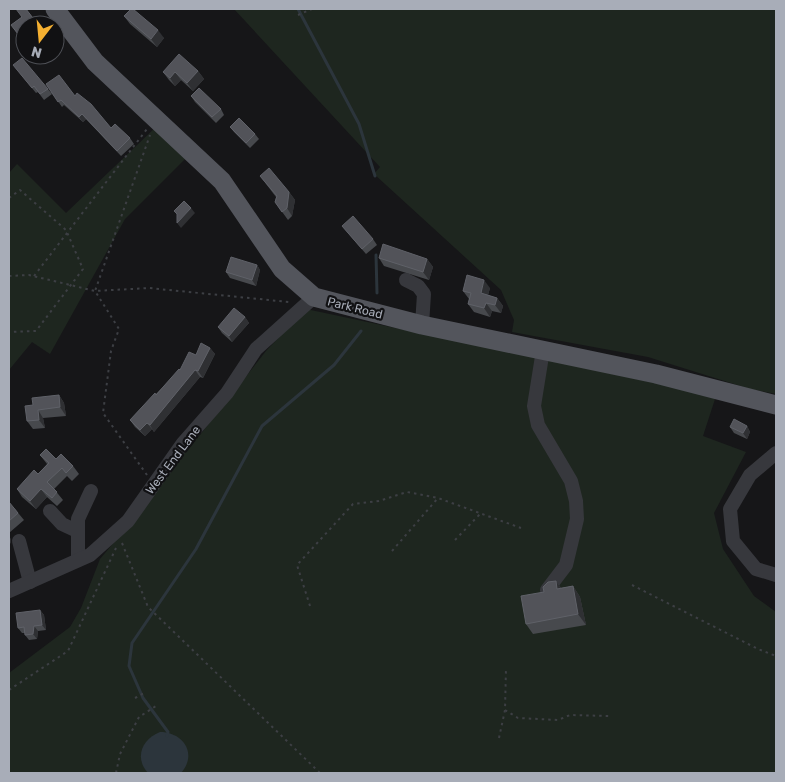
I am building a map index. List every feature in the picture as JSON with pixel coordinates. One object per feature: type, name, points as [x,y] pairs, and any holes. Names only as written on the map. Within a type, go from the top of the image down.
[{"type":"main road","name":"Park Road","points":[[55,9],[95,62],[156,117],[222,181],[282,269],[310,300],[656,374],[776,405]]},
{"type":"street","points":[[406,280],[418,286],[424,294],[425,305],[422,325]]},
{"type":"street","name":"West End Lane","points":[[9,591],[90,555],[128,521],[183,443],[227,393],[256,349],[310,300]]},
{"type":"street","points":[[543,350],[534,406],[538,425],[571,481],[576,501],[576,519],[566,565],[547,590]]},
{"type":"street","points":[[776,452],[750,475],[730,509],[733,541],[756,568],[776,574]]},
{"type":"street","points":[[78,560],[77,531],[80,513],[91,491]]},
{"type":"street","points":[[50,511],[62,524],[77,531]]},
{"type":"street","points":[[18,541],[30,582]]},
{"type":"path","points":[[298,15],[312,9]]},
{"type":"path","points":[[34,276],[156,117]]},
{"type":"path","points":[[95,291],[156,117]]},
{"type":"path","points":[[9,198],[20,190],[67,233],[83,269],[36,331],[9,332]]},
{"type":"path","points":[[9,276],[34,276],[95,291],[149,288],[310,300]]},
{"type":"path","points":[[95,291],[119,329],[111,350],[102,413],[154,484]]},
{"type":"path","points":[[310,606],[297,565],[353,504],[379,501],[407,492],[438,498],[521,528]]},
{"type":"path","points":[[392,551],[438,498]]},
{"type":"path","points":[[455,540],[481,514]]},
{"type":"path","points":[[9,690],[68,651],[120,540],[148,607],[320,773]]},
{"type":"path","points":[[632,585],[776,656]]},
{"type":"path","points":[[500,738],[504,710],[506,668]]},
{"type":"path","points":[[136,698],[146,692]]},
{"type":"path","points":[[116,773],[120,754],[139,716],[156,706]]},
{"type":"path","points":[[504,710],[518,718],[558,720],[570,715],[609,716]]},
{"type":"shaded area","points":[[234,9],[776,9],[776,394],[750,389],[648,357],[512,332],[514,320],[501,290],[374,174],[380,167]]},
{"type":"shaded area","points":[[157,126],[188,156],[125,219],[50,354],[32,342],[9,370],[9,173],[17,164],[66,213]]},
{"type":"shaded area","points":[[306,309],[716,396],[703,436],[746,452],[714,513],[723,549],[754,596],[776,612],[776,773],[9,773],[9,673],[70,627],[81,608],[100,559],[142,509],[185,447],[200,435],[266,351]]},
{"type":"shaded area","points":[[160,732],[175,736],[186,745],[188,759],[181,773],[148,773],[144,767],[141,761],[142,750],[149,739]]},
{"type":"building","points":[[16,9],[26,9],[31,15],[20,15]]},
{"type":"building","points":[[131,9],[158,30],[151,39],[124,16]]},
{"type":"building","points":[[15,22],[15,30],[11,25]]},
{"type":"building","points":[[179,54],[198,71],[187,83],[175,72],[170,78],[163,72]]},
{"type":"building","points":[[15,63],[15,65],[28,65],[48,89],[40,94],[34,86],[32,88],[13,65]]},
{"type":"building","points":[[59,75],[75,96],[77,93],[91,104],[111,128],[115,124],[130,138],[117,151],[82,114],[79,117],[61,100],[58,102],[46,84]]},
{"type":"building","points":[[199,88],[221,109],[212,117],[191,96]]},
{"type":"building","points":[[239,118],[255,134],[246,143],[230,127]]},
{"type":"building","points":[[269,168],[289,192],[287,208],[282,212],[275,202],[277,196],[260,176]]},
{"type":"building","points":[[184,201],[191,208],[177,223],[177,214],[174,211]]},
{"type":"building","points":[[353,216],[373,239],[362,249],[342,226]]},
{"type":"building","points":[[383,244],[427,259],[423,272],[379,258]]},
{"type":"building","points":[[231,257],[257,265],[252,280],[226,272]]},
{"type":"building","points":[[467,275],[484,280],[481,293],[497,298],[495,305],[486,303],[484,308],[468,304],[471,293],[463,291]]},
{"type":"building","points":[[234,308],[245,317],[229,336],[218,327]]},
{"type":"building","points":[[201,343],[210,348],[198,371],[195,370],[150,425],[147,423],[140,430],[130,420],[180,370],[189,352],[196,355]]},
{"type":"building","points":[[59,395],[60,407],[38,410],[39,420],[27,421],[25,406],[33,405],[32,398]]},
{"type":"building","points":[[734,419],[747,426],[743,433],[730,427]]},
{"type":"building","points":[[46,449],[56,459],[61,454],[73,466],[66,473],[62,468],[47,482],[57,492],[52,498],[41,489],[30,501],[17,489],[34,470],[38,474],[49,463],[40,455]]},
{"type":"building","points":[[9,502],[18,513],[9,521]]},
{"type":"building","points":[[556,581],[557,589],[573,586],[578,614],[526,624],[521,596],[544,592],[543,587],[548,582]]},
{"type":"building","points":[[40,610],[42,625],[34,626],[33,634],[25,635],[24,627],[18,628],[16,613]]},
{"type":"waterway","points":[[298,9],[359,124],[375,176]]},
{"type":"waterway","points":[[376,255],[377,293]]},
{"type":"waterway","points":[[167,736],[168,732],[143,698],[129,666],[132,643],[196,549],[262,426],[334,365],[361,331]]}]
